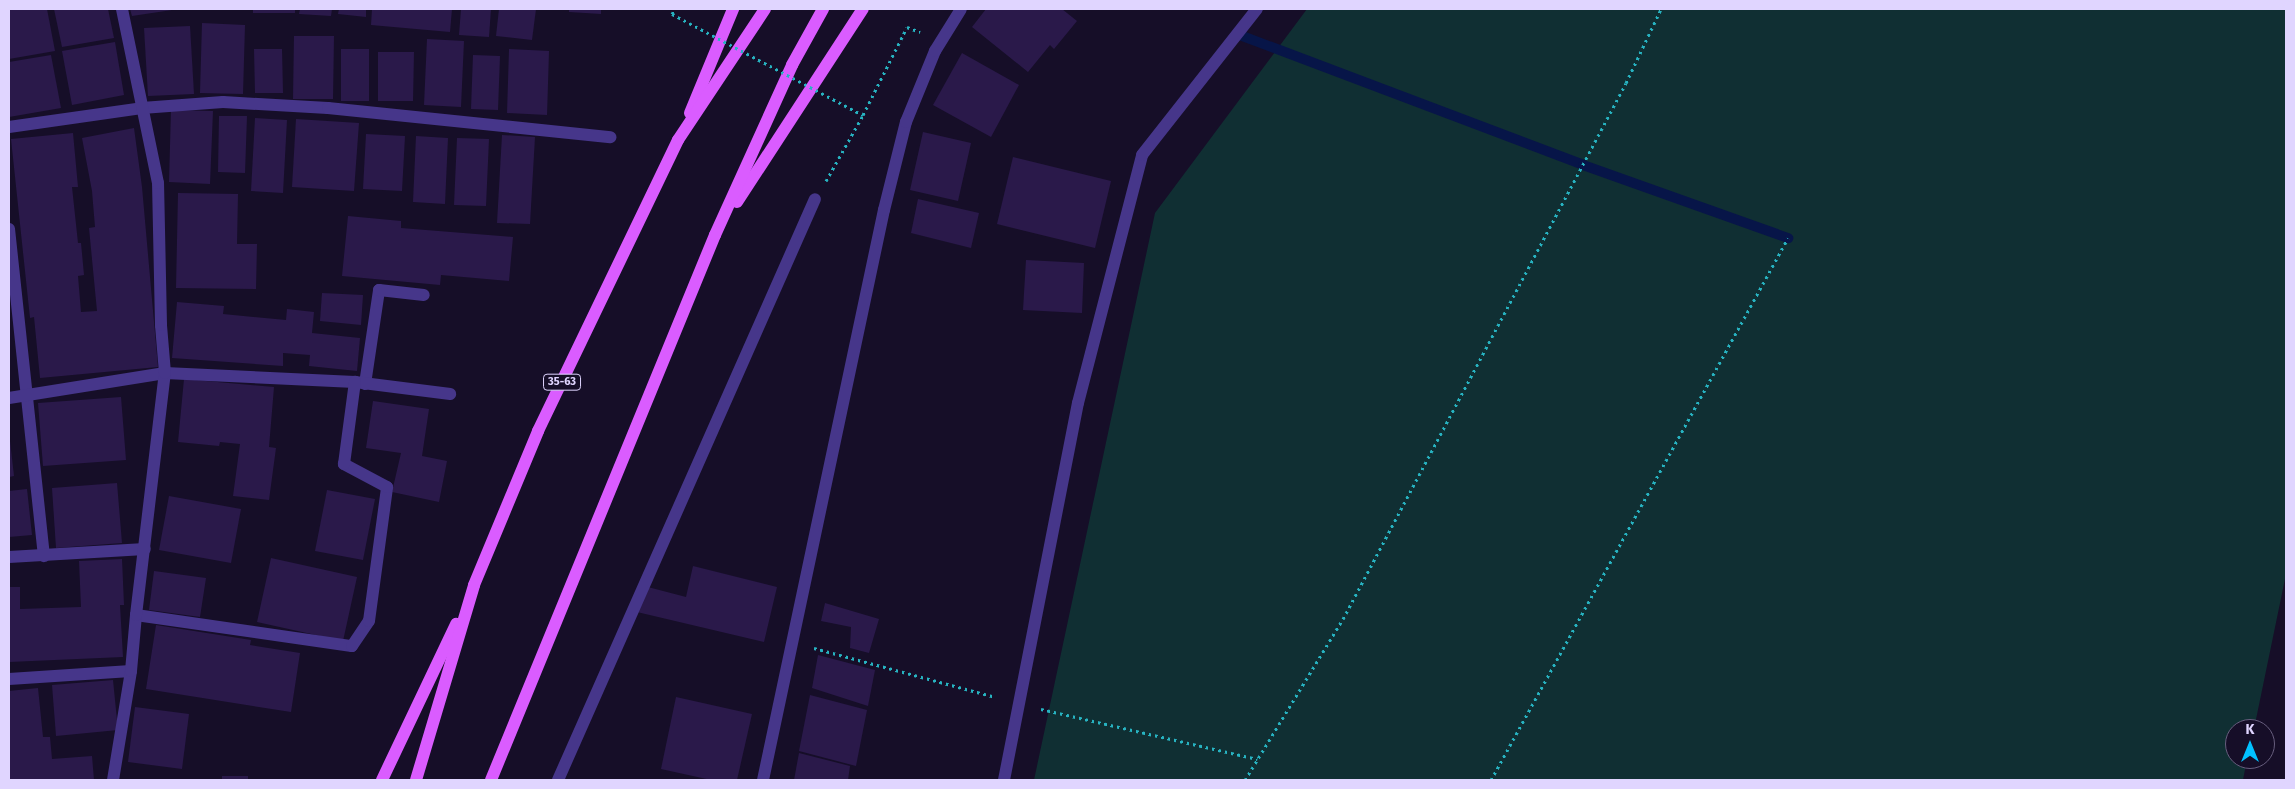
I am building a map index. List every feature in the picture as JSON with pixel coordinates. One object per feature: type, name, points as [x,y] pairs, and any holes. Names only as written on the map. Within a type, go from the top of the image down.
[{"type":"main road","points":[[678,140],[733,9]]},
{"type":"main road","name":"35-63","points":[[416,780],[474,585],[538,431],[678,140],[765,9]]},
{"type":"main road","points":[[491,780],[715,235],[792,65],[823,9]]},
{"type":"main road","points":[[715,235],[863,9]]},
{"type":"main road","points":[[382,780],[474,585]]},
{"type":"street","points":[[113,780],[131,672],[165,373],[158,183],[122,9]]},
{"type":"street","points":[[763,780],[884,210],[906,122],[935,51],[961,9]]},
{"type":"street","points":[[1004,780],[1078,403],[1142,155],[1257,9]]},
{"type":"street","points":[[9,126],[142,108],[223,102],[328,108],[611,136]]},
{"type":"street","points":[[558,780],[815,199]]},
{"type":"street","points":[[9,229],[44,556]]},
{"type":"street","points":[[136,615],[352,646],[369,621],[387,487],[344,464],[379,290],[424,295]]},
{"type":"street","points":[[9,398],[165,373],[360,383],[450,394]]},
{"type":"street","points":[[9,557],[145,549]]},
{"type":"street","points":[[9,679],[131,672]]},
{"type":"path","points":[[675,9],[672,14],[863,114]]},
{"type":"path","points":[[1245,780],[1343,619],[1622,91],[1661,9]]},
{"type":"path","points":[[815,199],[863,114],[907,26]]},
{"type":"path","points":[[1491,780],[1788,238]]},
{"type":"green space","points":[[1307,9],[2286,9],[2286,574],[2256,719],[2225,719],[2225,769],[2245,769],[2243,780],[1034,780],[1155,213]]},
{"type":"building","points":[[9,9],[47,9],[55,51],[9,59]]},
{"type":"building","points":[[54,9],[108,9],[114,38],[62,47]]},
{"type":"building","points":[[130,9],[172,9],[172,10],[132,16]]},
{"type":"building","points":[[253,9],[295,9],[295,13],[253,13]]},
{"type":"building","points":[[300,9],[332,9],[331,16],[299,14]]},
{"type":"building","points":[[339,9],[366,9],[366,17],[338,14]]},
{"type":"building","points":[[372,9],[452,9],[450,32],[371,25]]},
{"type":"building","points":[[461,9],[491,9],[489,37],[459,35]]},
{"type":"building","points":[[499,9],[536,9],[532,40],[496,36]]},
{"type":"building","points":[[569,9],[601,9],[601,14],[569,12]]},
{"type":"building","points":[[986,9],[1062,9],[1077,21],[1054,49],[1050,45],[1028,72],[972,27]]},
{"type":"building","points":[[202,23],[245,25],[243,94],[200,93]]},
{"type":"building","points":[[190,26],[194,94],[148,96],[144,28]]},
{"type":"building","points":[[294,36],[334,36],[333,99],[293,99]]},
{"type":"building","points":[[427,39],[464,41],[461,107],[424,105]]},
{"type":"building","points":[[115,42],[124,95],[72,105],[62,51]]},
{"type":"building","points":[[254,49],[282,49],[283,93],[255,93]]},
{"type":"building","points":[[341,49],[369,49],[369,101],[341,101]]},
{"type":"building","points":[[509,49],[549,51],[547,115],[507,113]]},
{"type":"building","points":[[378,52],[414,52],[413,101],[378,101]]},
{"type":"building","points":[[962,53],[1019,85],[991,137],[933,105]]},
{"type":"building","points":[[51,55],[61,108],[9,117],[9,62]]},
{"type":"building","points":[[473,55],[500,56],[498,110],[471,109]]},
{"type":"building","points":[[171,110],[213,111],[210,184],[169,182]]},
{"type":"building","points":[[219,116],[247,116],[245,173],[218,172]]},
{"type":"building","points":[[255,118],[287,120],[283,193],[251,191]]},
{"type":"building","points":[[296,119],[359,123],[354,191],[292,187]]},
{"type":"building","points":[[134,128],[142,187],[158,367],[40,378],[34,317],[30,318],[11,139],[73,133],[78,187],[72,187],[78,243],[81,243],[84,275],[78,276],[81,312],[97,311],[89,228],[95,227],[92,191],[82,138]]},
{"type":"building","points":[[923,132],[971,143],[958,201],[910,190]]},
{"type":"building","points":[[366,134],[405,136],[402,191],[363,189]]},
{"type":"building","points":[[502,135],[535,137],[530,224],[497,223]]},
{"type":"building","points":[[416,136],[448,138],[445,204],[413,202]]},
{"type":"building","points":[[457,138],[489,139],[486,206],[454,205]]},
{"type":"building","points":[[1013,157],[1111,181],[1095,248],[997,224]]},
{"type":"building","points":[[178,193],[238,194],[237,244],[257,244],[256,289],[176,288]]},
{"type":"building","points":[[918,199],[979,213],[971,248],[911,233]]},
{"type":"building","points":[[348,216],[401,221],[401,228],[513,237],[509,281],[441,275],[440,285],[342,276]]},
{"type":"building","points":[[1026,260],[1084,263],[1082,313],[1023,310]]},
{"type":"building","points":[[322,293],[363,295],[361,325],[320,321]]},
{"type":"building","points":[[177,302],[224,306],[223,314],[286,320],[287,309],[314,312],[312,333],[360,338],[357,371],[309,366],[310,355],[283,353],[283,366],[172,358]]},
{"type":"building","points":[[184,379],[274,387],[269,447],[276,448],[269,500],[233,496],[240,444],[220,442],[219,446],[178,442]]},
{"type":"building","points":[[121,397],[126,460],[43,466],[38,403]]},
{"type":"building","points":[[373,401],[429,409],[422,456],[447,461],[439,502],[392,492],[401,453],[366,448]]},
{"type":"building","points":[[9,442],[14,476],[9,477]]},
{"type":"building","points":[[117,483],[122,543],[56,548],[52,488]]},
{"type":"building","points":[[27,489],[32,535],[9,537],[9,491]]},
{"type":"building","points":[[327,490],[375,499],[363,560],[315,551]]},
{"type":"building","points":[[169,496],[241,509],[231,563],[159,550]]},
{"type":"building","points":[[271,558],[357,577],[343,641],[257,622]]},
{"type":"building","points":[[122,559],[124,605],[120,605],[123,657],[9,662],[9,587],[20,587],[20,609],[81,607],[79,561]]},
{"type":"building","points":[[693,566],[777,587],[764,642],[637,612],[644,586],[686,597]]},
{"type":"building","points":[[154,571],[206,578],[200,617],[149,610]]},
{"type":"building","points":[[825,603],[879,619],[869,653],[850,648],[851,627],[821,621]]},
{"type":"building","points":[[156,625],[251,640],[250,645],[300,653],[291,712],[146,689]]},
{"type":"building","points":[[818,655],[875,670],[868,706],[812,688]]},
{"type":"building","points":[[113,680],[118,730],[56,736],[52,685]]},
{"type":"building","points":[[38,688],[43,737],[50,737],[52,759],[92,756],[94,780],[9,780],[9,691]]},
{"type":"building","points":[[810,695],[867,710],[856,766],[799,751]]},
{"type":"building","points":[[676,697],[752,714],[737,780],[711,780],[661,769]]},
{"type":"building","points":[[135,707],[189,714],[182,769],[128,762]]},
{"type":"building","points":[[799,753],[850,766],[848,780],[794,780]]},
{"type":"building","points":[[222,776],[248,776],[248,780],[222,780]]},
{"type":"waterway","points":[[1237,34],[1583,165],[1788,238]]}]
